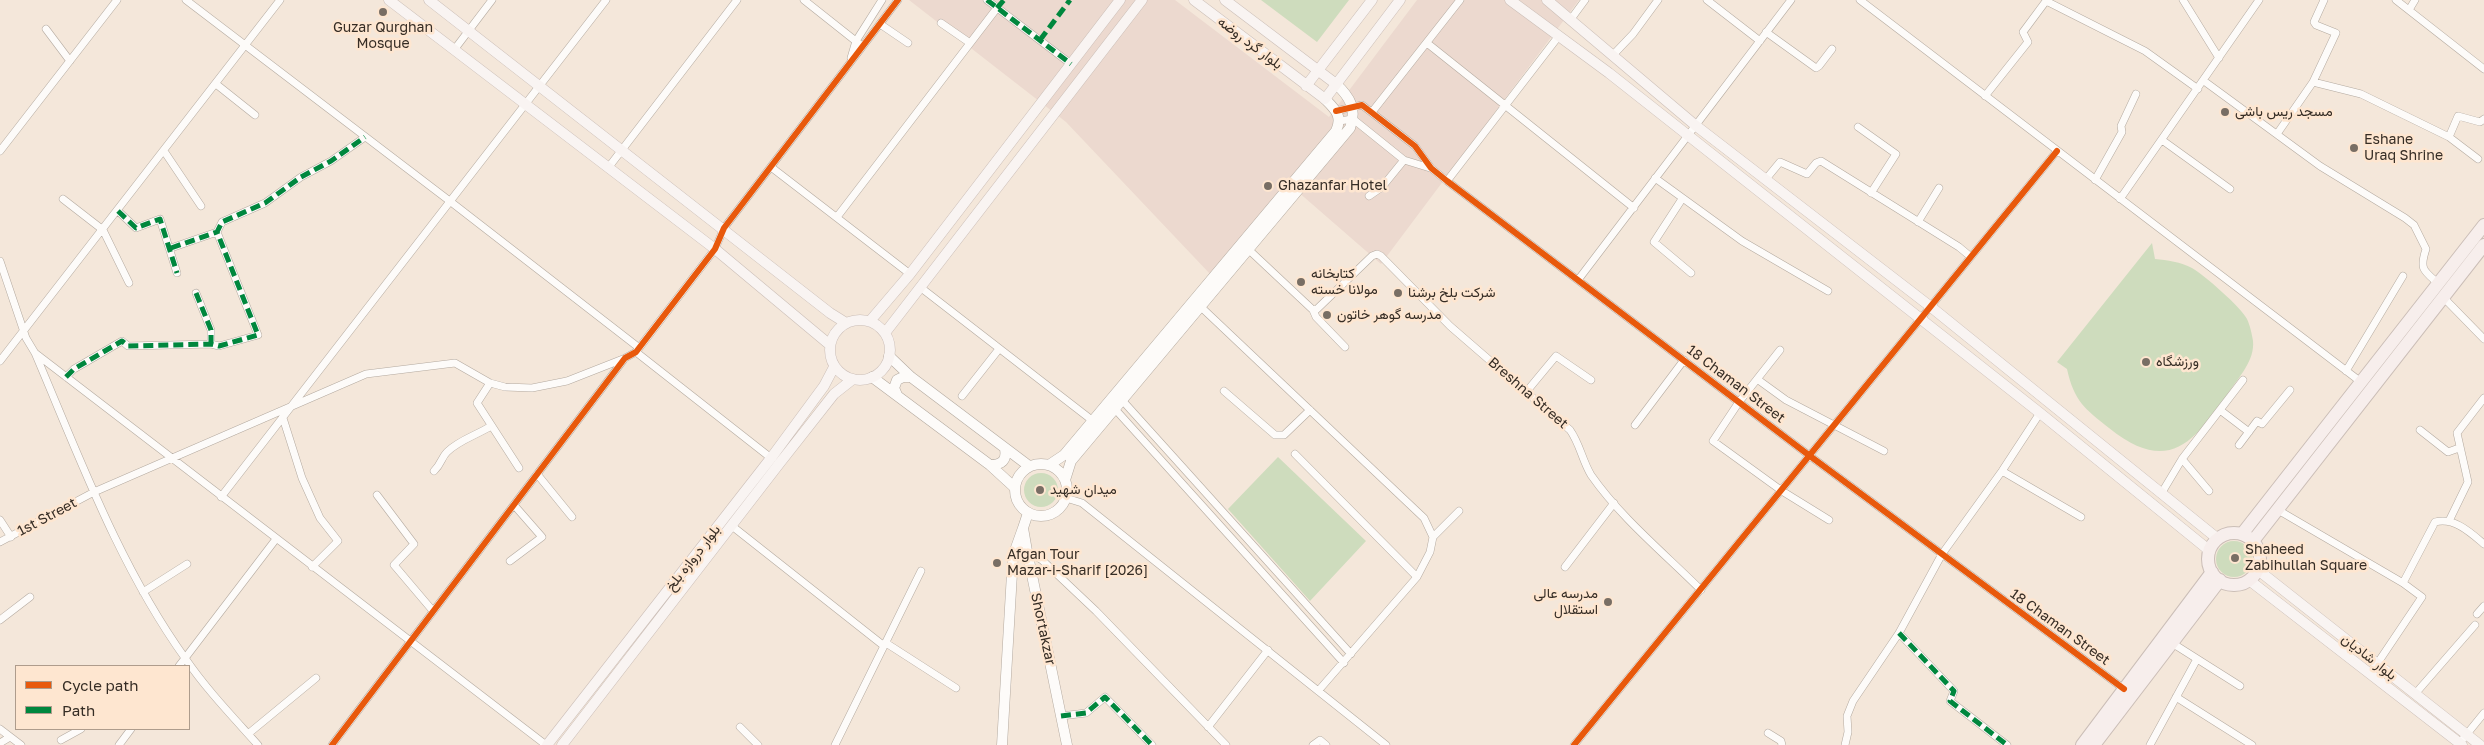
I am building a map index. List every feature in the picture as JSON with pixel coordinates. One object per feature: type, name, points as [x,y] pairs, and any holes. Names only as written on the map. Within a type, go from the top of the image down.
[{"type":"highway","points":[[2248,537],[2361,382],[2484,225]]},
{"type":"highway","points":[[2248,537],[2278,510],[2484,245]]},
{"type":"highway","points":[[2225,534],[2248,537],[2260,554],[2253,575],[2234,584],[2216,576],[2209,562],[2210,551],[2218,539],[2225,534]]},
{"type":"highway","points":[[2094,745],[2172,643],[2216,576]]},
{"type":"highway","points":[[2082,745],[2124,689],[2216,576]]},
{"type":"main road","points":[[389,0],[715,249],[830,346]]},
{"type":"main road","points":[[429,0],[724,228],[830,313],[846,322]]},
{"type":"main road","points":[[870,321],[910,274],[1120,0]]},
{"type":"main road","points":[[885,333],[1142,0]]},
{"type":"main road","name":"بلوار گرد روضه","points":[[1194,0],[1324,99]]},
{"type":"main road","name":"بلوار گرد روضه","points":[[1225,0],[1336,84]]},
{"type":"main road","points":[[1306,86],[1372,0]]},
{"type":"main road","points":[[1324,99],[1400,0]]},
{"type":"main road","points":[[1510,0],[1609,73],[2040,413],[2210,551]]},
{"type":"main road","points":[[1546,0],[1695,124],[1931,307],[2218,539]]},
{"type":"main road","points":[[858,319],[870,321],[885,333],[888,340],[889,356],[880,372],[872,377],[853,379],[842,375],[834,367],[831,360],[830,346],[835,332],[846,322],[858,319]]},
{"type":"main road","name":"بلوار دروازه بلخ","points":[[546,745],[771,458],[824,386],[834,367]]},
{"type":"main road","name":"بلوار دروازه بلخ","points":[[562,745],[834,394],[853,379]]},
{"type":"main road","name":"بلوار شادیان","points":[[2253,575],[2377,664],[2480,745]]},
{"type":"main road","name":"بلوار شادیان","points":[[2253,575],[2460,744]]},
{"type":"street","points":[[0,151],[117,0]]},
{"type":"street","points":[[186,0],[451,202],[771,458]]},
{"type":"street","points":[[0,361],[280,0]]},
{"type":"street","points":[[454,50],[492,0]]},
{"type":"street","points":[[221,496],[606,0]]},
{"type":"street","points":[[608,168],[737,0]]},
{"type":"street","points":[[804,0],[859,43]]},
{"type":"street","points":[[637,350],[715,249],[724,228],[849,64],[882,0]]},
{"type":"street","points":[[859,43],[880,24],[898,0]]},
{"type":"street","points":[[987,0],[1071,64]]},
{"type":"street","points":[[1372,112],[1460,0]]},
{"type":"street","points":[[1571,19],[1585,0]]},
{"type":"street","points":[[1613,55],[1633,34],[1658,0]]},
{"type":"street","points":[[1706,0],[1760,41]]},
{"type":"street","points":[[1578,280],[1790,0]]},
{"type":"street","points":[[1860,0],[2361,382]]},
{"type":"street","points":[[2183,0],[2218,58]]},
{"type":"street","points":[[2120,199],[2259,0]]},
{"type":"street","points":[[2277,134],[2313,82],[2336,33],[2316,25],[2314,22],[2324,0]]},
{"type":"street","points":[[2396,0],[2484,69]]},
{"type":"street","points":[[2409,10],[2416,0]]},
{"type":"street","points":[[1986,96],[2028,42],[2023,32],[2046,1],[2145,51],[2198,89]]},
{"type":"street","points":[[837,217],[997,8]]},
{"type":"street","points":[[942,23],[970,43]]},
{"type":"street","points":[[880,24],[908,43]]},
{"type":"street","points":[[46,29],[70,61]]},
{"type":"street","points":[[1766,32],[1816,68],[1832,49]]},
{"type":"street","points":[[1447,181],[1558,37]]},
{"type":"street","points":[[1427,44],[1634,208]]},
{"type":"street","points":[[2204,80],[2320,166],[2414,225],[2426,249],[2422,262],[2424,272],[2439,283],[2443,297],[2484,340]]},
{"type":"street","points":[[2313,82],[2361,94],[2450,137],[2478,159]]},
{"type":"street","points":[[216,84],[255,115]]},
{"type":"street","points":[[1064,480],[1071,462],[1350,128],[1353,120],[1353,107],[1346,94],[1336,84]]},
{"type":"street","points":[[2096,180],[2122,132],[2121,126],[2136,94]]},
{"type":"street","points":[[1324,99],[1338,116],[1353,120]]},
{"type":"street","name":"18 Chaman Street","points":[[1338,116],[1353,107],[1362,105],[1372,112],[1415,146],[1430,168],[1810,456],[2124,689]]},
{"type":"street","points":[[1049,465],[1064,455],[1336,131],[1338,116]]},
{"type":"street","points":[[2450,137],[2458,116],[2480,122],[2484,120]]},
{"type":"street","name":"18 Chaman Street","points":[[1353,120],[1404,160],[1430,168]]},
{"type":"street","points":[[1858,127],[1896,154],[1871,194]]},
{"type":"street","points":[[171,248],[217,232],[222,222],[265,203],[301,177],[331,161],[365,137]]},
{"type":"street","points":[[2162,140],[2230,189]]},
{"type":"street","points":[[164,151],[201,206]]},
{"type":"street","points":[[1574,745],[2057,151]]},
{"type":"street","points":[[1369,196],[1382,187],[1404,160]]},
{"type":"street","points":[[1766,179],[1780,162],[1807,174],[1821,160],[1871,194],[1959,247],[1971,257]]},
{"type":"street","points":[[771,166],[910,274]]},
{"type":"street","points":[[1655,178],[1682,200],[1742,241],[1828,290]]},
{"type":"street","points":[[1918,222],[1939,188]]},
{"type":"street","points":[[63,199],[103,230],[129,284]]},
{"type":"street","points":[[1682,200],[1654,242],[1690,272]]},
{"type":"street","points":[[118,211],[136,228],[160,219],[171,248],[177,273]]},
{"type":"street","points":[[66,377],[74,369],[122,342],[128,346],[212,344],[219,346],[258,335],[217,232]]},
{"type":"street","points":[[1248,248],[1313,310],[1316,317],[1345,347]]},
{"type":"street","name":"Breshna Street","points":[[1313,310],[1317,309],[1372,256],[1377,254],[1450,326],[1570,430],[1577,439],[1582,460],[1614,503],[1701,590]]},
{"type":"street","points":[[0,261],[24,330],[94,492],[143,592],[185,659],[258,745]]},
{"type":"street","points":[[2346,371],[2403,276]]},
{"type":"street","points":[[920,287],[1093,421]]},
{"type":"street","points":[[196,293],[211,330],[212,344]]},
{"type":"street","points":[[1201,307],[1424,518],[1433,537]]},
{"type":"street","points":[[962,396],[999,348]]},
{"type":"street","name":"1st Street","points":[[0,542],[94,492],[366,374],[455,363],[490,383],[505,388],[532,388],[567,381],[625,358],[637,350]]},
{"type":"street","points":[[1780,350],[1739,402],[1713,441],[1782,491],[1829,520]]},
{"type":"street","points":[[35,353],[546,745]]},
{"type":"street","points":[[889,356],[911,377],[1030,466]]},
{"type":"street","points":[[1527,391],[1556,356],[1591,380]]},
{"type":"street","points":[[332,745],[625,358]]},
{"type":"street","points":[[1635,425],[1684,360]]},
{"type":"street","points":[[872,377],[990,465],[1014,487]]},
{"type":"street","points":[[897,395],[894,388],[897,380],[903,377],[911,377]]},
{"type":"street","points":[[1757,378],[1786,400],[1836,424],[1884,451]]},
{"type":"street","points":[[2160,494],[2182,459],[2243,380]]},
{"type":"street","points":[[490,383],[477,403],[519,468]]},
{"type":"street","points":[[2239,445],[2257,422],[2262,424],[2290,390]]},
{"type":"street","points":[[1224,391],[1279,437],[1284,435],[1310,410]]},
{"type":"street","points":[[2449,521],[2468,482],[2459,448],[2458,429],[2484,398]]},
{"type":"street","points":[[1122,400],[1351,654]]},
{"type":"street","points":[[1115,409],[1344,663]]},
{"type":"street","points":[[2220,410],[2248,432]]},
{"type":"street","points":[[1844,745],[1848,732],[1847,716],[1853,701],[1899,633],[1942,554],[2002,471],[2040,413]]},
{"type":"street","points":[[283,418],[302,478],[320,518],[338,541],[312,567]]},
{"type":"street","points":[[434,471],[442,463],[445,453],[491,426]]},
{"type":"street","points":[[2420,430],[2448,452],[2459,448]]},
{"type":"street","points":[[990,465],[997,465],[1003,462],[1006,455],[1005,449]]},
{"type":"street","points":[[1295,454],[1417,577]]},
{"type":"street","points":[[2182,459],[2209,491]]},
{"type":"street","points":[[1039,464],[1049,465],[1061,473],[1064,480],[1066,498],[1057,511],[1050,514],[1035,516],[1028,513],[1020,507],[1015,498],[1014,487],[1022,472],[1030,466],[1039,464]]},
{"type":"street","points":[[2002,471],[2081,517]]},
{"type":"street","points":[[537,474],[572,517]]},
{"type":"street","points":[[377,496],[414,544],[394,565],[433,611]]},
{"type":"street","points":[[1066,498],[1082,503],[1386,745]]},
{"type":"street","points":[[1565,567],[1614,503]]},
{"type":"street","points":[[510,561],[542,537],[514,504]]},
{"type":"street","points":[[2278,510],[2403,583],[2422,597],[2377,664]]},
{"type":"street","points":[[1318,690],[1344,663],[1417,577],[1430,552],[1433,537],[1459,511]]},
{"type":"street","name":"Shortakzar","points":[[1028,513],[1024,528],[1027,551],[1067,745]]},
{"type":"street","points":[[0,520],[11,537]]},
{"type":"street","points":[[2403,583],[2433,524],[2437,521],[2449,521],[2469,531],[2484,544]]},
{"type":"street","points":[[732,526],[885,644],[956,688]]},
{"type":"street","points":[[1002,745],[1013,556],[1024,528]]},
{"type":"street","points":[[180,665],[276,539]]},
{"type":"street","points":[[1027,551],[1042,560],[1096,611],[1226,745]]},
{"type":"street","points":[[143,592],[188,564]]},
{"type":"street","points":[[835,745],[921,571]]},
{"type":"street","points":[[0,620],[30,597]]},
{"type":"street","points":[[2477,614],[2484,606]]},
{"type":"street","points":[[2416,694],[2475,625]]},
{"type":"street","points":[[1899,633],[1954,691],[1950,701],[2007,745]]},
{"type":"street","points":[[2172,643],[2240,686]]},
{"type":"street","points":[[1208,727],[1268,650]]},
{"type":"street","points":[[2150,745],[2198,659]]},
{"type":"street","points":[[248,734],[316,678]]},
{"type":"street","points":[[1061,716],[1086,713],[1105,697],[1152,745]]},
{"type":"street","points":[[2176,697],[2252,745]]},
{"type":"street","points":[[2460,744],[2484,713]]},
{"type":"street","points":[[740,727],[758,745]]},
{"type":"street","points":[[0,729],[21,745]]},
{"type":"street","points":[[61,740],[79,730]]},
{"type":"street","points":[[119,745],[130,730]]},
{"type":"street","points":[[1768,733],[1781,741],[1782,745]]},
{"type":"street","points":[[0,743],[10,737]]},
{"type":"street","points":[[1313,745],[1320,740],[1326,745]]},
{"type":"shaded area","points":[[909,0],[1175,0],[1329,117],[1417,0],[1579,0],[1381,264],[1289,184],[1211,275],[1066,122]]},
{"type":"green space","points":[[1261,0],[1349,0],[1317,42]]},
{"type":"green space","points":[[2152,243],[2155,259],[2179,263],[2192,268],[2230,300],[2247,319],[2253,341],[2252,355],[2246,368],[2204,425],[2191,438],[2178,447],[2164,451],[2148,450],[2130,442],[2109,428],[2087,409],[2077,397],[2067,369],[2057,362]]},
{"type":"green space","points":[[1278,457],[1366,541],[1310,601],[1228,509]]},
{"type":"green space","points":[[1041,473],[1048,474],[1053,478],[1057,483],[1057,497],[1053,502],[1048,506],[1041,507],[1034,506],[1029,502],[1025,497],[1024,490],[1025,483],[1029,478],[1034,474]]},
{"type":"green space","points":[[2234,541],[2241,542],[2247,546],[2251,552],[2251,566],[2247,572],[2241,576],[2234,577],[2227,576],[2221,572],[2217,566],[2216,559],[2217,552],[2221,546],[2227,542]]},
{"type":"marked path","points":[[987,0],[1071,64]]},
{"type":"marked path","points":[[997,8],[1004,0]]},
{"type":"marked path","points":[[1040,40],[1070,0]]},
{"type":"marked path","points":[[66,377],[74,369],[122,341],[128,346],[211,344],[219,346],[258,335],[217,232],[222,222],[265,203],[301,177],[331,161],[365,137]]},
{"type":"marked path","points":[[118,211],[136,228],[160,219],[177,273]]},
{"type":"marked path","points":[[171,248],[217,232]]},
{"type":"marked path","points":[[196,293],[211,330],[211,344]]},
{"type":"marked path","points":[[1899,633],[1954,691],[1950,701],[2007,745]]},
{"type":"marked path","points":[[1061,716],[1086,713],[1105,697],[1152,745]]},
{"type":"cycle path","points":[[332,745],[625,358],[636,352],[715,249],[724,228],[898,0]]},
{"type":"cycle path","points":[[1336,111],[1362,105],[1415,146],[1431,168],[1447,181],[1810,456],[2124,689]]},
{"type":"cycle path","points":[[1574,745],[2057,151]]},
{"type":"place","name":"Guzar Qurghan Mosque","points":[[383,12]]},
{"type":"place","name":"مسجد ریس باشی","points":[[2225,112]]},
{"type":"place","name":"Eshane Uraq Shrine","points":[[2354,148]]},
{"type":"place","name":"Ghazanfar Hotel","points":[[1268,186]]},
{"type":"place","name":"کتابخانه مولانا خسته","points":[[1301,282]]},
{"type":"place","name":"شرکت بلخ برشنا","points":[[1398,293]]},
{"type":"place","name":"مدرسه گوهر خاتون","points":[[1327,315]]},
{"type":"place","name":"ورزشگاه","points":[[2146,362]]},
{"type":"place","name":"میدان شهید","points":[[1040,490]]},
{"type":"place","name":"Shaheed Zabihullah Square","points":[[2235,558]]},
{"type":"place","name":"Afgan Tour Mazar-i-Sharif [2026]","points":[[997,563]]},
{"type":"place","name":"مدرسه عالی استقلال","points":[[1608,602]]}]
